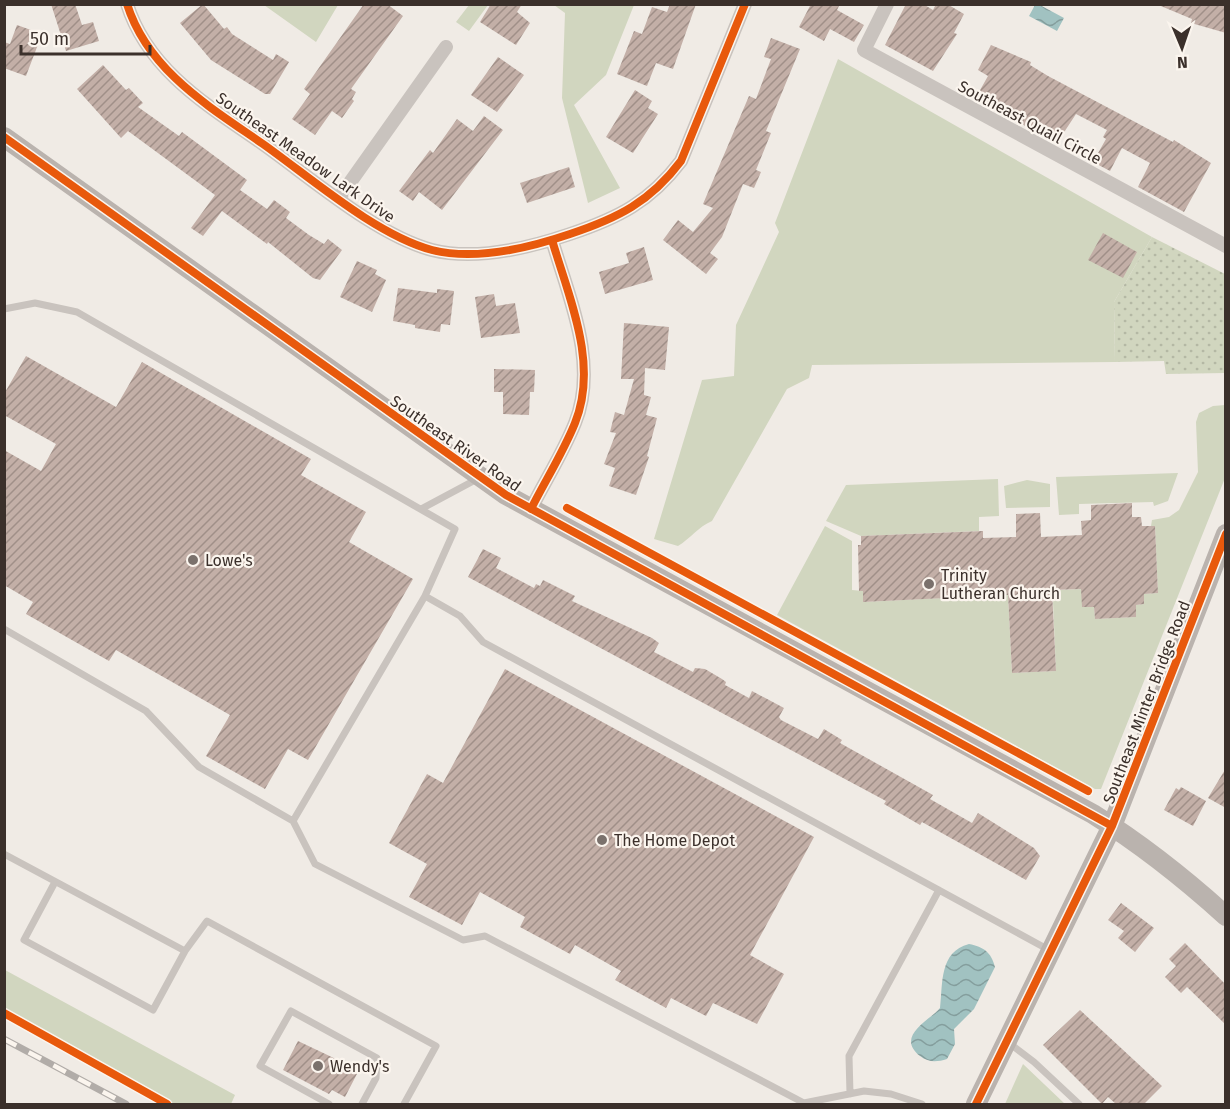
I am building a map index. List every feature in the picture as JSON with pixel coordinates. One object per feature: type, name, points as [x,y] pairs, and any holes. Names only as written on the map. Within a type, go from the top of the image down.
[{"type":"main road","name":"Southeast River Road","points":[[4,137],[480,478],[531,509],[1112,826],[1191,885],[1226,916]]},
{"type":"main road","name":"Southeast Minter Bridge Road","points":[[976,1104],[1112,826],[1226,534]]},
{"type":"street","name":"Southeast Meadow Lark Drive","points":[[127,4],[143,40],[162,66],[183,87],[381,228],[433,250],[469,254],[529,246],[552,240],[603,224],[641,204],[668,178],[692,140],[745,4]]},
{"type":"street","name":"Southeast Quail Circle","points":[[887,4],[864,50],[1226,246]]},
{"type":"street","points":[[339,198],[446,47]]},
{"type":"street","points":[[531,509],[575,423],[581,402],[584,361],[552,240]]},
{"type":"lane","points":[[4,309],[35,303],[77,312],[455,529],[425,596],[293,821]]},
{"type":"lane","points":[[421,509],[480,478]]},
{"type":"lane","points":[[425,596],[460,616],[483,642],[1052,952]]},
{"type":"lane","points":[[4,629],[146,711],[199,767],[293,821],[315,864],[463,940],[485,936],[804,1104],[864,1091],[891,1094],[922,1104]]},
{"type":"lane","points":[[4,854],[185,951]]},
{"type":"lane","points":[[55,882],[24,940],[153,1010],[185,951],[207,921],[436,1046],[404,1104]]},
{"type":"lane","points":[[850,1094],[849,1056],[939,890]]},
{"type":"lane","points":[[329,1104],[260,1066],[291,1011],[377,1058],[376,1078],[362,1104]]},
{"type":"lane","points":[[1007,1041],[1034,1062],[1079,1104]]},
{"type":"green space","points":[[264,5],[338,5],[316,42]]},
{"type":"green space","points":[[469,5],[488,5],[469,31],[456,22]]},
{"type":"green space","points":[[554,5],[634,5],[606,75],[574,105],[620,188],[588,203],[562,98],[565,13]]},
{"type":"green space","points":[[838,59],[1152,237],[1114,302],[1115,362],[812,365],[809,378],[787,389],[712,521],[678,546],[654,539],[702,380],[734,376],[736,325],[779,232],[775,223]]},
{"type":"green space","points":[[1152,237],[1225,274],[1225,373],[1166,374],[1164,361],[1115,362],[1114,302]]},
{"type":"green space","points":[[1225,405],[1225,478],[1101,789],[1095,789],[777,615],[825,526],[852,541],[852,590],[863,591],[863,602],[984,596],[1007,576],[1012,673],[1056,671],[1052,578],[1057,578],[1058,590],[1081,589],[1094,606],[1095,619],[1136,617],[1136,605],[1144,604],[1144,594],[1158,593],[1155,526],[1151,526],[1152,520],[1169,517],[1179,510],[1198,472],[1196,422],[1199,413],[1213,406]]},
{"type":"green space","points":[[1178,473],[1168,501],[1154,506],[1153,502],[1079,504],[1079,514],[1059,515],[1056,477]]},
{"type":"green space","points":[[998,479],[999,516],[979,517],[979,531],[861,536],[826,521],[846,485]]},
{"type":"green space","points":[[1027,480],[1050,484],[1050,507],[1006,508],[1004,486]]},
{"type":"green space","points":[[5,970],[235,1095],[231,1104],[174,1104],[5,1012]]},
{"type":"green space","points":[[1023,1064],[1065,1104],[1005,1104]]},
{"type":"water","points":[[1038,4],[1064,18],[1057,31],[1029,16]]},
{"type":"water","points":[[969,944],[986,951],[995,967],[974,1009],[954,1029],[955,1044],[947,1059],[927,1060],[913,1049],[912,1035],[940,1008],[947,961],[959,948]]},
{"type":"building","points":[[51,4],[75,4],[82,25],[93,22],[99,41],[66,51]]},
{"type":"building","points":[[203,4],[224,29],[227,27],[232,34],[273,60],[276,54],[289,62],[270,94],[265,94],[211,60],[180,23]]},
{"type":"building","points":[[364,4],[387,4],[403,16],[351,89],[356,92],[352,99],[354,101],[342,118],[332,111],[315,135],[292,119],[310,94],[304,89]]},
{"type":"building","points":[[491,4],[522,4],[517,12],[530,23],[516,45],[480,22]]},
{"type":"building","points":[[670,4],[696,4],[673,69],[656,63],[647,86],[617,74],[634,31],[642,34],[652,7],[667,12]]},
{"type":"building","points":[[811,4],[840,4],[837,10],[864,25],[854,42],[830,29],[824,41],[799,27]]},
{"type":"building","points":[[906,4],[923,4],[933,10],[936,4],[947,4],[964,14],[954,33],[957,34],[933,71],[885,45]]},
{"type":"building","points":[[1156,4],[1226,4],[1226,33],[1191,23],[1192,19]]},
{"type":"building","points":[[17,25],[42,34],[26,76],[4,68],[4,42],[10,44]]},
{"type":"building","points":[[771,38],[800,49],[766,131],[771,133],[756,170],[761,172],[754,188],[743,184],[722,237],[710,253],[718,259],[706,274],[663,240],[678,220],[693,232],[713,208],[703,204],[749,96],[756,99],[771,59],[764,57]]},
{"type":"building","points":[[991,45],[1031,62],[1030,65],[1048,76],[1173,142],[1174,140],[1211,163],[1184,212],[1138,187],[1150,163],[1122,148],[1110,171],[1093,162],[1106,139],[1103,137],[1107,130],[1076,114],[1057,143],[975,99],[988,76],[978,70]]},
{"type":"building","points":[[498,57],[524,75],[497,112],[471,95]]},
{"type":"building","points":[[103,65],[126,90],[129,88],[143,103],[138,107],[179,136],[182,132],[247,180],[240,190],[267,209],[274,200],[290,212],[286,218],[309,235],[324,244],[328,239],[342,250],[320,280],[313,278],[268,242],[267,244],[222,211],[203,236],[191,228],[215,195],[128,131],[121,138],[77,89]]},
{"type":"building","points":[[635,90],[652,101],[648,108],[658,114],[633,153],[606,137]]},
{"type":"building","points":[[484,116],[503,130],[442,210],[419,192],[413,201],[399,191],[430,150],[433,153],[457,119],[473,131]]},
{"type":"building","points":[[569,167],[575,187],[527,203],[520,183]]},
{"type":"building","points":[[1103,233],[1137,252],[1123,278],[1088,260]]},
{"type":"building","points":[[644,247],[653,280],[605,294],[599,272],[629,263],[626,253]]},
{"type":"building","points":[[357,261],[377,270],[375,274],[386,280],[372,312],[340,297]]},
{"type":"building","points":[[398,288],[437,293],[437,289],[454,291],[450,325],[441,324],[440,332],[415,328],[415,325],[393,321]]},
{"type":"building","points":[[494,294],[496,306],[515,303],[520,333],[481,338],[475,297]]},
{"type":"building","points":[[624,323],[669,327],[665,370],[645,368],[644,395],[651,397],[646,415],[657,418],[647,456],[649,457],[636,495],[609,486],[615,468],[604,464],[616,433],[610,432],[615,412],[624,415],[634,379],[621,379]]},
{"type":"building","name":"Lowe's","points":[[26,356],[116,407],[142,362],[311,459],[301,475],[366,512],[349,542],[413,579],[308,760],[288,749],[265,789],[206,756],[230,715],[116,650],[109,661],[26,614],[33,602],[4,585],[4,450],[41,471],[56,444],[4,415],[4,394]]},
{"type":"building","points":[[494,369],[535,370],[534,392],[530,392],[529,415],[503,414],[503,392],[494,392]]},
{"type":"building","name":"Trinity Lutheran Church","points":[[1132,503],[1132,517],[1141,517],[1142,526],[1155,526],[1158,593],[1144,594],[1144,604],[1136,605],[1136,617],[1095,619],[1094,607],[1082,607],[1081,589],[1052,590],[1056,671],[1012,673],[1008,595],[863,602],[863,591],[859,591],[858,545],[861,545],[861,536],[983,531],[983,538],[1016,537],[1016,514],[1040,513],[1041,537],[1082,535],[1081,521],[1091,520],[1091,505]]},
{"type":"building","points":[[483,549],[501,558],[496,568],[534,588],[536,584],[540,586],[543,580],[575,596],[572,601],[652,638],[659,643],[654,652],[693,672],[695,668],[705,669],[726,682],[725,685],[749,698],[752,691],[784,708],[779,717],[781,720],[818,739],[824,729],[842,740],[840,743],[933,795],[930,799],[972,823],[978,813],[1034,848],[1040,856],[1026,880],[922,822],[920,825],[884,804],[886,801],[468,577]]},
{"type":"building","name":"The Home Depot","points":[[505,669],[814,837],[750,955],[784,974],[757,1024],[713,1003],[706,1016],[671,998],[666,1008],[615,980],[621,971],[575,945],[570,954],[520,927],[525,917],[480,892],[462,925],[409,897],[427,864],[389,843],[427,774],[443,783]]},
{"type":"building","points":[[1226,768],[1226,808],[1208,798]]},
{"type":"building","points":[[1181,787],[1206,801],[1193,826],[1164,810],[1176,788],[1179,790]]},
{"type":"building","points":[[1121,903],[1154,928],[1135,952],[1118,938],[1124,931],[1108,920]]},
{"type":"building","points":[[1185,943],[1226,985],[1226,1025],[1187,987],[1181,993],[1165,977],[1176,966],[1169,959]]},
{"type":"building","points":[[1080,1010],[1162,1086],[1144,1104],[1116,1104],[1108,1097],[1102,1104],[1043,1045]]},
{"type":"building","name":"Wendy's","points":[[298,1041],[359,1070],[345,1097],[332,1090],[329,1094],[283,1070]]},
{"type":"railway","points":[[4,1039],[126,1104]]},
{"type":"cycle path","points":[[127,4],[137,28],[165,68],[222,116],[344,204],[389,232],[432,250],[466,254],[520,248],[570,234],[618,215],[645,198],[681,161],[745,4]]},
{"type":"cycle path","points":[[4,137],[506,495],[1112,826]]},
{"type":"cycle path","points":[[531,509],[575,423],[582,401],[584,378],[579,331],[552,240]]},
{"type":"cycle path","points":[[567,508],[1088,791]]},
{"type":"cycle path","points":[[976,1104],[1112,826],[1226,534]]},
{"type":"cycle path","points":[[4,1013],[167,1104]]},
{"type":"place","name":"Lowe's","points":[[193,560]]},
{"type":"place","name":"Trinity Lutheran Church","points":[[929,584]]},
{"type":"place","name":"The Home Depot","points":[[602,840]]},
{"type":"place","name":"Wendy's","points":[[318,1066]]}]
